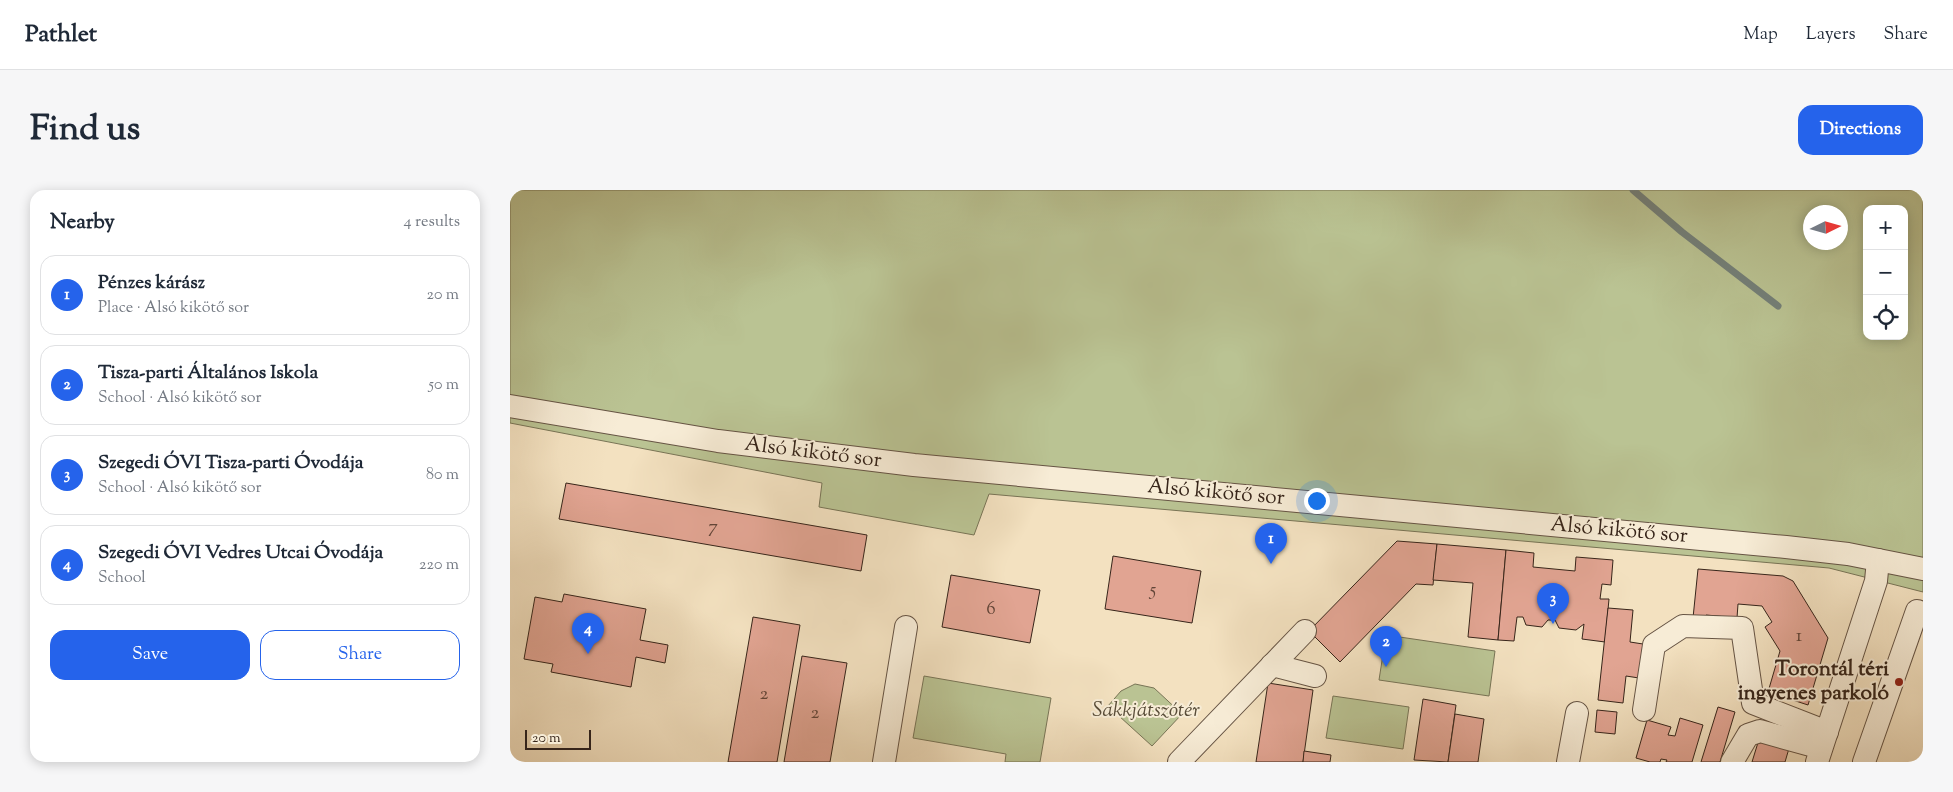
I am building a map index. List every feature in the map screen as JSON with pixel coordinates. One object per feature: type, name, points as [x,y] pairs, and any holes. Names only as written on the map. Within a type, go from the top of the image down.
[{"type":"street","name":"Alsó kikötő sor","points":[[510,406],[718,441],[914,465],[1786,547],[1848,554],[1923,569]]},
{"type":"street","points":[[1822,747],[1876,581],[1878,560]]},
{"type":"street","points":[[1864,762],[1917,611],[1923,613]]},
{"type":"street","points":[[1644,710],[1654,645],[1683,626],[1742,628],[1753,703],[1822,747]]},
{"type":"street","points":[[884,762],[906,627]]},
{"type":"street","points":[[1179,762],[1305,631]]},
{"type":"street","points":[[1272,666],[1315,676]]},
{"type":"street","points":[[1568,762],[1577,713]]},
{"type":"street","points":[[1732,762],[1748,735],[1760,730],[1822,747]]},
{"type":"green space","points":[[510,190],[1923,190],[1923,592],[1829,568],[989,494],[974,535],[819,507],[822,483],[510,423]]},
{"type":"green space","points":[[1386,635],[1495,651],[1489,696],[1379,680]]},
{"type":"green space","points":[[924,676],[1051,698],[1040,762],[1005,762],[1006,754],[913,738]]},
{"type":"green space","name":"Sakkjátszótér","points":[[1135,684],[1154,688],[1182,714],[1152,746],[1108,706],[1121,691]]},
{"type":"green space","points":[[1333,696],[1409,707],[1403,749],[1326,738]]},
{"type":"building","points":[[566,483],[867,535],[861,571],[559,519]]},
{"type":"building","points":[[1397,541],[1437,544],[1433,585],[1416,584],[1340,662],[1309,631]]},
{"type":"building","points":[[1437,544],[1506,550],[1498,640],[1468,637],[1473,583],[1433,580]]},
{"type":"building","points":[[1506,550],[1534,553],[1533,567],[1575,571],[1576,557],[1613,560],[1611,585],[1602,584],[1600,599],[1609,599],[1605,642],[1582,639],[1584,624],[1576,630],[1559,628],[1555,620],[1548,620],[1542,627],[1526,625],[1523,617],[1517,617],[1514,641],[1498,640]]},
{"type":"building","points":[[1113,556],[1201,571],[1192,623],[1105,609]]},
{"type":"building","points":[[1698,569],[1783,576],[1793,581],[1828,638],[1808,705],[1768,692],[1780,651],[1765,627],[1772,622],[1762,606],[1738,604],[1737,618],[1706,615],[1706,618],[1693,618]]},
{"type":"building","points":[[951,575],[1040,590],[1030,643],[942,627]]},
{"type":"building","points":[[564,594],[646,609],[640,640],[668,645],[665,663],[636,657],[631,687],[551,672],[553,664],[524,659],[535,597],[562,602]]},
{"type":"building","points":[[1608,608],[1633,610],[1630,642],[1643,644],[1639,678],[1626,676],[1623,703],[1598,700]]},
{"type":"building","points":[[753,617],[800,625],[777,762],[728,762]]},
{"type":"building","points":[[802,656],[847,663],[830,762],[784,762]]},
{"type":"building","points":[[1268,683],[1313,690],[1303,762],[1256,762]]},
{"type":"building","points":[[1423,699],[1456,705],[1448,762],[1414,760]]},
{"type":"building","points":[[1718,707],[1735,712],[1720,762],[1701,762]]},
{"type":"building","points":[[1597,710],[1617,712],[1615,734],[1595,732]]},
{"type":"building","points":[[1455,714],[1484,719],[1478,762],[1448,762]]},
{"type":"building","points":[[1680,718],[1703,725],[1692,762],[1666,762],[1667,760],[1661,759],[1660,762],[1650,762],[1636,758],[1647,720],[1671,727],[1668,735],[1675,736]]},
{"type":"building","points":[[1760,736],[1790,745],[1785,762],[1752,762]]},
{"type":"building","points":[[1304,751],[1331,755],[1330,762],[1303,762]]},
{"type":"waterway","points":[[1633,190],[1682,232],[1778,306]]},
{"type":"place","name":"Pénzes kárász","points":[[1271,564]]},
{"type":"place","name":"Szegedi ÓVI Tisza-parti Óvodája","points":[[1553,624]]},
{"type":"place","name":"Szegedi ÓVI Vedres Utcai Óvodája","points":[[588,654]]},
{"type":"place","name":"Tisza-parti Általános Iskola","points":[[1386,667]]},
{"type":"place","name":"Torontál téri ingyenes parkoló","points":[[1899,682]]}]
